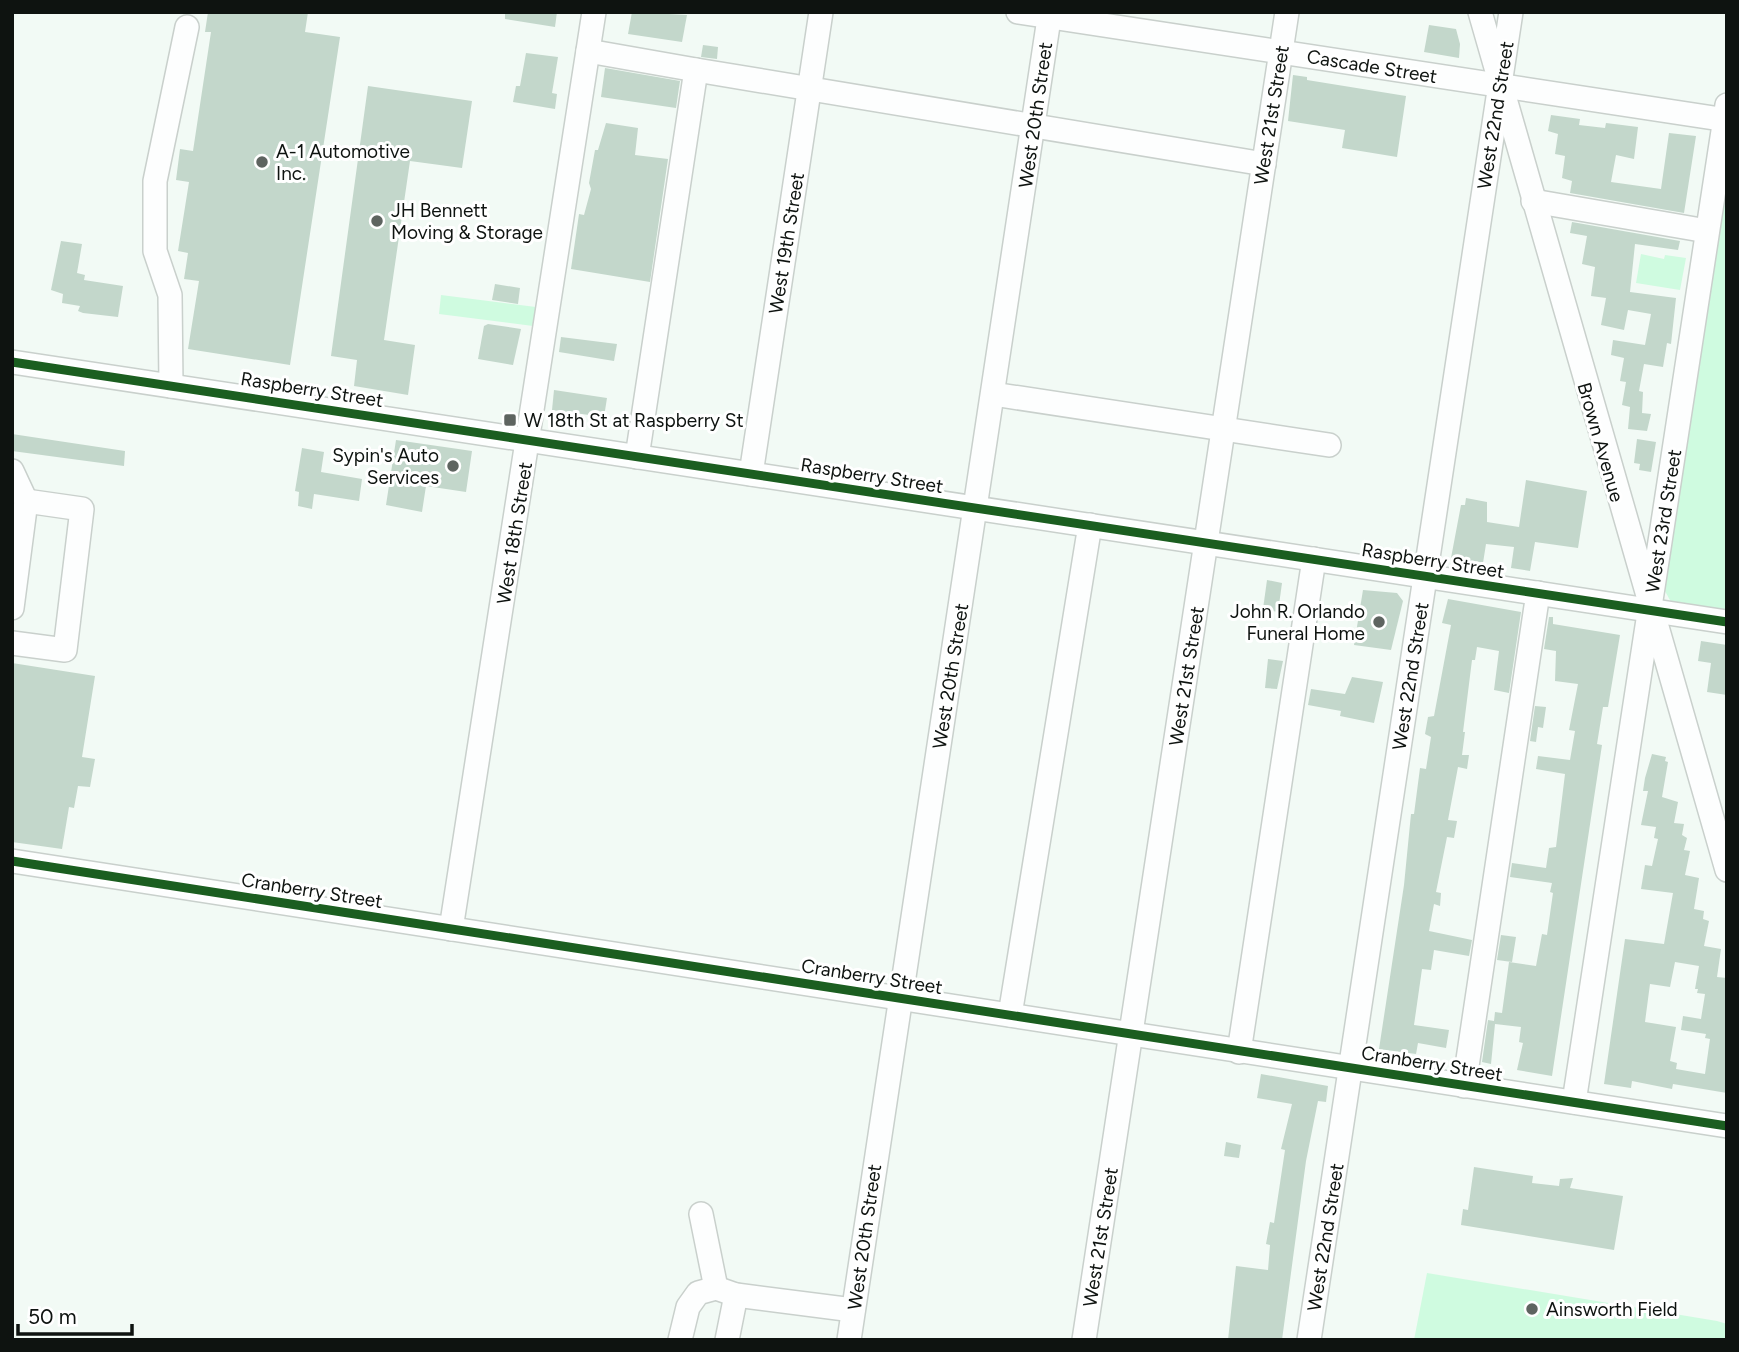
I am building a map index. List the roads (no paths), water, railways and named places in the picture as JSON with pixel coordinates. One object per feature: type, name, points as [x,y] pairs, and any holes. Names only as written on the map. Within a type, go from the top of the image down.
[{"type":"street","name":"West 18th Street","points":[[451,929],[594,12]]},
{"type":"street","name":"West 19th Street","points":[[751,474],[821,12]]},
{"type":"street","name":"Cascade Street","points":[[1018,12],[1050,14],[1500,85],[1726,115]]},
{"type":"street","name":"West 21st Street","points":[[1084,1340],[1287,12]]},
{"type":"street","name":"Brown Avenue","points":[[1480,12],[1727,870]]},
{"type":"street","name":"West 22nd Street","points":[[1309,1340],[1511,12]]},
{"type":"street","name":"West 20th Street","points":[[849,1340],[1050,14]]},
{"type":"street","points":[[171,386],[170,295],[155,251],[155,181],[187,27]]},
{"type":"street","points":[[588,51],[1264,164]]},
{"type":"street","points":[[638,457],[696,70]]},
{"type":"street","name":"West 23rd Street","points":[[1574,1102],[1726,115]]},
{"type":"street","points":[[1533,201],[1707,231]]},
{"type":"street","name":"Raspberry Street","points":[[12,362],[1727,622]]},
{"type":"street","points":[[993,394],[1329,445]]},
{"type":"street","points":[[12,471],[26,501],[12,608]]},
{"type":"street","points":[[12,643],[65,650],[82,509],[26,501]]},
{"type":"street","points":[[1010,1015],[1090,525]]},
{"type":"street","points":[[1239,1052],[1314,559]]},
{"type":"street","points":[[1464,1086],[1538,593]]},
{"type":"street","name":"Cranberry Street","points":[[12,861],[1727,1126]]},
{"type":"street","points":[[701,1214],[726,1291],[727,1340]]},
{"type":"street","points":[[680,1340],[688,1307],[698,1293],[726,1291],[853,1310]]},
{"type":"place","name":"A-1 Automotive Inc.","points":[[262,162]]},
{"type":"place","name":"JH Bennett Moving & Storage","points":[[377,221]]},
{"type":"place","name":"W 18th St at Raspberry St","points":[[510,420]]},
{"type":"place","name":"Sypin's Auto Services","points":[[453,466]]},
{"type":"place","name":"John R. Orlando Funeral Home","points":[[1379,622]]},
{"type":"place","name":"Ainsworth Field","points":[[1532,1309]]}]
